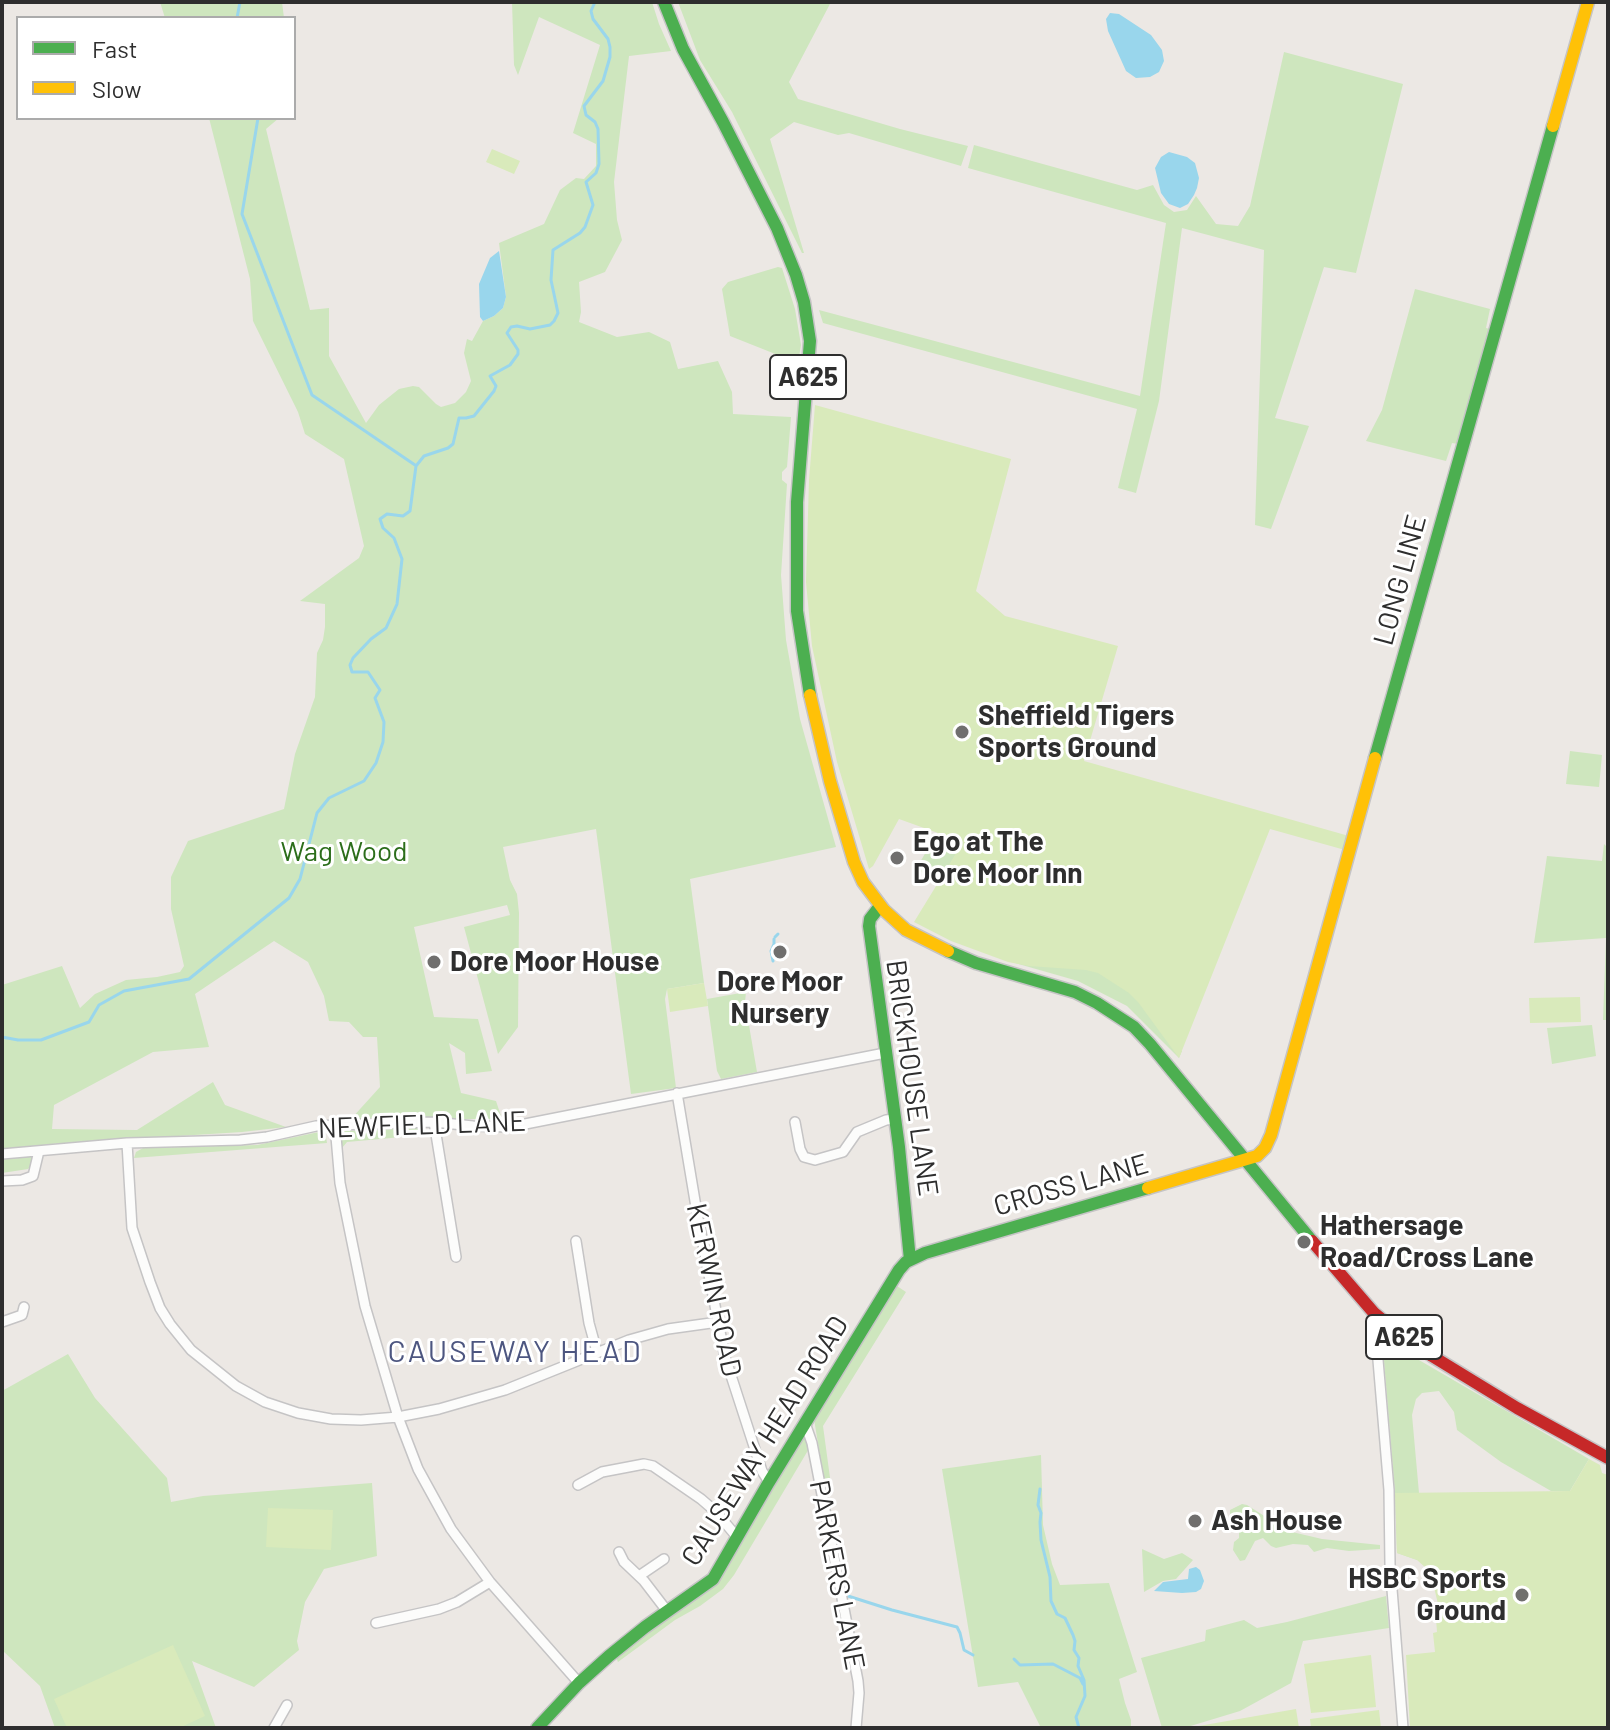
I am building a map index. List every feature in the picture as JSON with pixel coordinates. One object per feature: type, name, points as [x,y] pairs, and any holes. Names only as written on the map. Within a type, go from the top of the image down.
[{"type":"street","name":"A625","points":[[664,2],[687,59],[761,194],[793,267],[804,302],[810,341],[797,502],[797,611],[806,678],[830,781],[863,882],[880,906],[906,930],[938,948],[976,963],[1075,992],[1134,1027],[1374,1313],[1432,1356],[1608,1458]]},
{"type":"street","name":"LONG LINE","points":[[1246,1159],[1262,1152],[1271,1135],[1588,2]]},
{"type":"street","name":"BRICKHOUSE LANE","points":[[880,906],[870,919],[869,926],[910,1260]]},
{"type":"street","name":"NEWFIELD LANE","points":[[2,1154],[127,1143],[240,1140],[316,1126],[434,1122],[510,1127],[885,1053]]},
{"type":"street","name":"KERWIN ROAD","points":[[677,1093],[729,1375],[762,1471],[769,1482]]},
{"type":"street","points":[[795,1122],[804,1157],[815,1160],[843,1152],[857,1132],[895,1119]]},
{"type":"street","points":[[434,1122],[456,1257]]},
{"type":"street","points":[[335,1125],[340,1183],[356,1268],[379,1355],[412,1456],[431,1496],[456,1536],[490,1582],[579,1683]]},
{"type":"street","points":[[127,1143],[131,1221],[160,1308],[191,1350],[250,1395],[282,1408],[312,1417],[361,1420],[439,1409],[505,1390],[650,1333],[718,1322]]},
{"type":"street","points":[[2,1181],[33,1176],[39,1151]]},
{"type":"street","name":"CROSS LANE","points":[[910,1260],[1246,1159]]},
{"type":"street","points":[[576,1241],[589,1323],[597,1352]]},
{"type":"street","name":"CAUSEWAY HEAD ROAD","points":[[537,1728],[609,1656],[713,1579],[899,1270],[910,1260]]},
{"type":"street","points":[[1374,1313],[1389,1490],[1390,1564],[1403,1728]]},
{"type":"street","points":[[2,1322],[24,1315]]},
{"type":"street","name":"PARKERS LANE","points":[[805,1423],[812,1443],[858,1681],[856,1728]]},
{"type":"street","points":[[578,1485],[602,1472],[644,1464],[653,1466],[701,1499],[737,1537]]},
{"type":"street","points":[[619,1552],[624,1562],[667,1611]]},
{"type":"street","points":[[639,1576],[664,1559]]},
{"type":"street","points":[[376,1623],[439,1609],[490,1582]]},
{"type":"street","points":[[274,1728],[287,1705]]},
{"type":"green space","points":[[160,2],[282,2],[284,16],[164,16]]},
{"type":"green space","name":"Wag Wood","points":[[512,2],[652,2],[671,51],[629,56],[614,182],[622,240],[605,272],[579,282],[579,322],[617,337],[649,332],[670,342],[678,369],[718,361],[732,392],[733,414],[791,417],[787,467],[782,472],[782,480],[787,484],[781,575],[786,640],[800,719],[836,847],[690,879],[704,983],[667,989],[665,999],[676,1088],[631,1094],[596,829],[503,847],[510,880],[517,894],[519,913],[518,1027],[498,1054],[464,927],[510,915],[507,905],[414,927],[434,1017],[478,1019],[492,1071],[466,1074],[465,1053],[449,1043],[461,1093],[496,1101],[502,1119],[351,1119],[380,1087],[377,1037],[363,1037],[349,1022],[329,1021],[324,996],[308,962],[274,941],[195,994],[209,1047],[153,1052],[54,1105],[52,1129],[137,1130],[213,1082],[225,1105],[286,1127],[51,1144],[28,1169],[2,1173],[2,985],[62,966],[80,1008],[95,994],[126,980],[180,972],[184,966],[171,909],[171,877],[188,841],[284,809],[295,754],[315,697],[317,653],[325,627],[325,604],[300,601],[359,558],[364,546],[344,459],[305,434],[298,412],[253,321],[250,279],[210,120],[277,120],[266,129],[310,310],[329,308],[329,356],[366,423],[379,405],[399,389],[419,387],[441,407],[455,403],[466,392],[471,381],[464,353],[467,339],[472,341],[483,321],[503,308],[506,297],[499,243],[544,224],[560,190],[576,178],[584,179],[596,166],[596,144],[573,133],[600,45],[539,17],[518,75],[514,65]]},
{"type":"green space","points":[[678,2],[831,2],[789,82],[798,99],[968,146],[961,166],[849,133],[838,135],[794,122],[770,139],[802,253],[732,112],[700,60]]},
{"type":"green space","points":[[1284,52],[1403,84],[1356,273],[1324,267],[1275,418],[1309,426],[1271,529],[1255,525],[1264,250],[1182,228],[1159,401],[1136,493],[1118,488],[1137,409],[823,323],[819,310],[1140,396],[1166,223],[968,168],[974,145],[1137,190],[1153,185],[1164,205],[1174,212],[1187,210],[1196,196],[1216,224],[1238,226],[1250,206]]},
{"type":"green space","points":[[492,149],[520,161],[514,174],[486,162]]},
{"type":"green space","points":[[782,268],[795,309],[801,345],[798,363],[730,336],[722,289],[728,282]]},
{"type":"green space","points":[[1415,289],[1490,309],[1486,328],[1490,329],[1458,444],[1452,443],[1446,461],[1366,441],[1382,410]]},
{"type":"green space","name":"Sheffield Tigers Sports Ground","points":[[815,405],[1011,459],[976,591],[1005,616],[1118,646],[1084,761],[1349,836],[1345,850],[1270,829],[1179,1058],[1138,1002],[1098,973],[1008,962],[951,941],[914,922],[963,842],[899,819],[869,869],[837,762],[812,646],[806,582]]},
{"type":"green space","points":[[1570,751],[1602,755],[1599,787],[1566,784]]},
{"type":"green space","points":[[937,833],[963,843],[939,882],[916,869]]},
{"type":"green space","points":[[1604,844],[1608,848],[1608,1020],[1603,1020],[1606,938],[1534,943],[1547,856],[1602,861]]},
{"type":"green space","points":[[1074,961],[1101,966],[1146,1002],[1182,1051],[1179,1058],[1127,1006],[1078,981],[1015,963]]},
{"type":"green space","points":[[704,983],[708,1006],[670,1012],[667,989]]},
{"type":"green space","points":[[746,992],[757,1072],[721,1079],[717,1071],[707,999]]},
{"type":"green space","points":[[1580,997],[1581,1022],[1530,1023],[1529,998]]},
{"type":"green space","points":[[1592,1025],[1596,1056],[1552,1064],[1547,1028]]},
{"type":"green space","points":[[421,1127],[427,1130],[429,1137],[347,1142],[342,1148],[342,1134],[345,1131]]},
{"type":"green space","points":[[319,1132],[326,1137],[327,1143],[134,1158],[136,1152],[143,1148],[257,1145]]},
{"type":"green space","points":[[897,1286],[906,1292],[823,1426],[831,1485],[825,1486],[814,1419]]},
{"type":"green space","points":[[1388,1342],[1589,1459],[1570,1491],[1551,1491],[1501,1462],[1457,1430],[1454,1412],[1439,1391],[1422,1393],[1416,1399],[1412,1415],[1419,1493],[1417,1560],[1397,1553],[1383,1349]]},
{"type":"green space","points":[[68,1354],[95,1398],[167,1478],[171,1502],[203,1496],[372,1483],[377,1556],[324,1569],[305,1602],[297,1641],[299,1650],[254,1687],[192,1661],[216,1728],[55,1728],[40,1686],[2,1650],[2,1391]]},
{"type":"green space","points":[[804,1435],[810,1447],[723,1589],[618,1662],[616,1657],[728,1567]]},
{"type":"green space","points":[[1041,1455],[1043,1525],[1060,1585],[1109,1583],[1137,1672],[1119,1679],[1131,1728],[1041,1728],[1018,1682],[978,1687],[942,1469]]},
{"type":"green space","name":"HSBC Sports Ground","points":[[1589,1459],[1600,1465],[1602,1473],[1608,1475],[1608,1728],[1410,1728],[1406,1655],[1435,1652],[1433,1633],[1437,1632],[1435,1606],[1438,1604],[1433,1583],[1437,1582],[1437,1578],[1417,1560],[1397,1553],[1395,1493],[1570,1491]]},
{"type":"green space","points":[[1242,1504],[1288,1531],[1322,1539],[1380,1545],[1380,1549],[1349,1551],[1327,1548],[1314,1552],[1308,1545],[1276,1548],[1263,1538],[1255,1541],[1245,1560],[1240,1561],[1233,1550],[1234,1542],[1239,1538],[1239,1528],[1230,1510]]},
{"type":"green space","points":[[268,1508],[333,1510],[331,1550],[266,1547]]},
{"type":"green space","points":[[1142,1549],[1164,1559],[1182,1553],[1193,1560],[1176,1579],[1163,1581],[1144,1592]]},
{"type":"green space","points":[[1386,1596],[1389,1628],[1303,1641],[1291,1683],[1240,1711],[1184,1728],[1162,1728],[1141,1658],[1205,1641],[1206,1630],[1244,1620],[1257,1628]]},
{"type":"green space","points":[[173,1645],[205,1716],[179,1728],[67,1728],[54,1699]]},
{"type":"green space","points":[[1371,1655],[1376,1707],[1311,1713],[1304,1664]]},
{"type":"green space","points":[[1296,1709],[1299,1728],[1193,1727]]},
{"type":"green space","points":[[1379,1710],[1381,1728],[1311,1728],[1310,1719]]},
{"type":"water","points":[[1110,13],[1119,14],[1151,35],[1162,50],[1164,61],[1159,72],[1150,77],[1136,78],[1126,71],[1108,31],[1106,19]]},
{"type":"water","points":[[1169,152],[1187,157],[1195,163],[1199,178],[1194,195],[1188,204],[1180,208],[1169,204],[1161,193],[1155,168],[1161,157]]},
{"type":"water","points":[[499,251],[506,297],[503,308],[483,321],[480,317],[479,284],[490,258]]},
{"type":"water","points":[[1196,1567],[1204,1581],[1196,1592],[1154,1591],[1163,1582],[1188,1579],[1189,1569]]},
{"type":"waterway","points":[[237,16],[240,2]]},
{"type":"waterway","points":[[2,1037],[41,1040],[89,1022],[99,1005],[124,991],[189,979],[289,898],[300,879],[317,813],[329,798],[364,781],[376,763],[383,742],[384,722],[375,698],[380,690],[368,672],[352,672],[350,665],[371,639],[386,628],[397,604],[402,559],[394,538],[383,528],[380,519],[387,514],[403,516],[410,511],[416,466],[424,456],[453,444],[459,418],[474,416],[494,391],[496,386],[490,376],[510,365],[518,354],[507,333],[511,327],[530,329],[550,325],[558,313],[551,280],[553,250],[585,227],[593,205],[586,182],[596,173],[599,164],[598,129],[586,115],[584,106],[603,81],[610,47],[608,39],[593,19],[591,11],[595,2]]},
{"type":"waterway","points":[[258,120],[242,214],[312,395],[415,465]]},
{"type":"waterway","points":[[775,937],[778,934]]},
{"type":"waterway","points":[[773,961],[771,951],[774,939]]},
{"type":"waterway","points":[[1040,1489],[1041,1540],[1050,1577],[1051,1601],[1057,1614],[1065,1618],[1073,1635],[1074,1650],[1084,1680],[1085,1696],[1076,1717],[1079,1728]]},
{"type":"waterway","points":[[848,1596],[957,1627],[964,1650],[973,1655]]},
{"type":"waterway","points":[[1014,1659],[1020,1665],[1053,1664],[1080,1678],[1083,1684]]},
{"type":"traffic: fast","points":[[664,2],[683,49],[777,228],[804,302],[810,341],[797,502],[797,611],[810,695]]},
{"type":"traffic: fast","points":[[1375,758],[1553,126]]},
{"type":"traffic: fast","points":[[880,906],[870,919],[869,926],[899,1147],[910,1260]]},
{"type":"traffic: fast","points":[[948,951],[976,963],[1075,992],[1134,1027],[1312,1241]]},
{"type":"traffic: fast","points":[[537,1728],[609,1656],[713,1579],[769,1482],[906,1262],[925,1253],[1148,1188]]},
{"type":"traffic: slow","points":[[1553,126],[1588,2]]},
{"type":"traffic: slow","points":[[810,695],[830,781],[863,882],[884,910],[906,930],[948,951]]},
{"type":"traffic: slow","points":[[1148,1188],[1257,1156],[1265,1148],[1375,758]]},
{"type":"traffic: jam","points":[[1312,1241],[1374,1313],[1391,1327],[1517,1408],[1608,1458]]},
{"type":"place","name":"Sheffield Tigers Sports Ground","points":[[962,732]]},
{"type":"place","name":"Ego at The Dore Moor Inn","points":[[897,858]]},
{"type":"place","name":"Dore Moor Nursery","points":[[780,952]]},
{"type":"place","name":"Dore Moor House","points":[[434,962]]},
{"type":"place","name":"Hathersage Road/Cross Lane","points":[[1304,1242]]},
{"type":"place","name":"Ash House","points":[[1195,1521]]},
{"type":"place","name":"HSBC Sports Ground","points":[[1522,1595]]},
{"type":"district","name":"CAUSEWAY HEAD","points":[[515,1352]]}]
